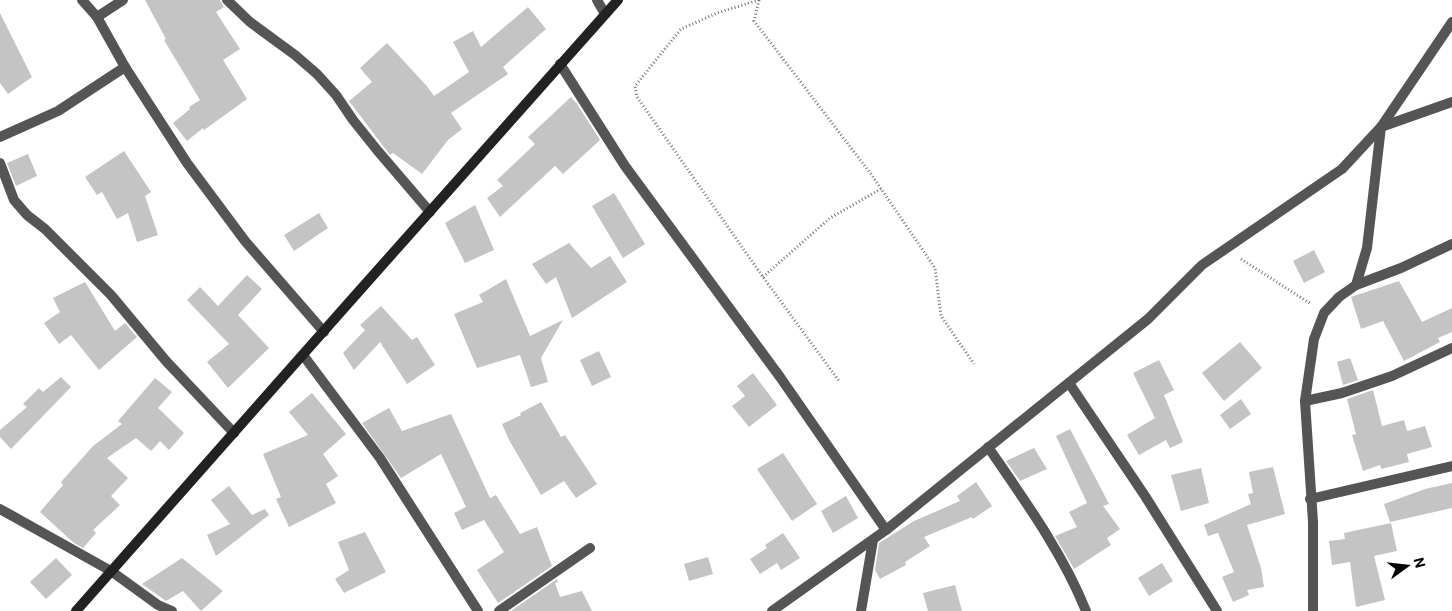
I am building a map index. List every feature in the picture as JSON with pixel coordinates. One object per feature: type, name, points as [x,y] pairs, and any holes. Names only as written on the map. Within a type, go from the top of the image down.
[{"type":"street","points":[[82,0],[97,18],[187,163],[245,241],[324,332]]},
{"type":"street","points":[[97,18],[123,0]]},
{"type":"street","points":[[227,0],[250,22],[295,55],[317,74],[336,96],[376,150],[430,212]]},
{"type":"street","points":[[596,0],[605,14]]},
{"type":"street","points":[[76,611],[262,399],[324,332],[618,0]]},
{"type":"street","points":[[772,611],[886,530],[1148,319],[1202,266],[1342,169],[1381,127],[1452,22]]},
{"type":"street","points":[[560,64],[625,166],[780,377],[886,530]]},
{"type":"street","points":[[0,137],[58,111],[126,67]]},
{"type":"street","points":[[1381,127],[1452,102]]},
{"type":"street","points":[[1356,285],[1366,248],[1381,127]]},
{"type":"street","points":[[0,163],[14,200],[27,215],[45,229],[111,295],[166,361],[234,433]]},
{"type":"street","points":[[1313,611],[1313,522],[1304,401],[1314,339],[1324,312],[1340,296],[1356,285],[1401,268],[1452,244]]},
{"type":"street","points":[[1304,401],[1342,394],[1392,376],[1452,348]]},
{"type":"street","points":[[303,355],[380,458],[478,611]]},
{"type":"street","points":[[1069,383],[1145,496],[1217,611]]},
{"type":"street","points":[[988,448],[1057,554],[1086,611]]},
{"type":"street","points":[[1310,499],[1452,466]]},
{"type":"street","points":[[0,510],[111,571],[158,605],[172,611]]},
{"type":"street","points":[[861,611],[873,540]]},
{"type":"street","points":[[499,611],[590,548]]},
{"type":"path","points":[[759,0],[754,21],[881,189],[935,268],[941,316],[974,364]]},
{"type":"path","points":[[759,0],[717,13],[681,29],[635,86],[637,97],[762,277],[839,381]]},
{"type":"path","points":[[762,277],[830,218],[881,189]]},
{"type":"path","points":[[1226,249],[1324,312]]},
{"type":"building","points":[[145,0],[220,0],[224,7],[216,12],[240,49],[223,60],[247,99],[187,141],[173,123],[190,109],[189,107],[200,100],[164,40],[166,39]]},
{"type":"building","points":[[528,7],[546,29],[503,67],[508,74],[451,113],[462,129],[448,140],[422,174],[393,153],[390,155],[349,101],[372,82],[360,68],[387,43],[434,96],[469,72],[453,42],[473,31],[481,47]]},
{"type":"building","points":[[0,13],[32,77],[8,94],[0,83]]},
{"type":"building","points":[[571,97],[600,140],[563,174],[555,166],[500,217],[487,198],[503,186],[497,180],[535,144],[528,137]]},
{"type":"building","points":[[124,151],[151,192],[145,196],[158,235],[137,242],[128,213],[117,219],[102,192],[97,195],[85,177]]},
{"type":"building","points":[[28,154],[37,176],[16,186],[7,163]]},
{"type":"building","points":[[614,193],[645,244],[623,258],[592,206]]},
{"type":"building","points":[[475,205],[494,250],[465,263],[445,223]]},
{"type":"building","points":[[319,213],[328,228],[294,251],[284,235]]},
{"type":"building","points":[[569,243],[591,268],[610,256],[627,282],[572,318],[556,277],[546,284],[532,264]]},
{"type":"building","points":[[1314,250],[1325,272],[1304,283],[1293,261]]},
{"type":"building","points":[[247,275],[262,289],[238,315],[269,348],[228,388],[207,362],[229,344],[187,300],[200,287],[218,306]]},
{"type":"building","points":[[506,279],[530,336],[563,320],[541,358],[548,382],[531,387],[520,355],[477,368],[454,314],[483,302],[479,295]]},
{"type":"building","points":[[1399,281],[1422,322],[1452,308],[1452,332],[1438,338],[1440,342],[1404,361],[1383,321],[1361,329],[1351,297]]},
{"type":"building","points":[[85,282],[115,331],[125,323],[137,337],[99,370],[71,335],[59,344],[44,323],[60,312],[53,298]]},
{"type":"building","points":[[381,306],[412,340],[417,337],[435,365],[407,384],[380,342],[354,370],[343,353],[365,330],[360,325]]},
{"type":"building","points":[[1240,342],[1262,368],[1224,401],[1202,373]]},
{"type":"building","points":[[599,351],[611,377],[592,386],[580,360]]},
{"type":"building","points":[[1350,358],[1358,380],[1343,385],[1337,362]]},
{"type":"building","points":[[1159,360],[1174,390],[1164,395],[1183,442],[1170,448],[1166,440],[1139,455],[1127,435],[1155,418],[1133,373]]},
{"type":"building","points":[[753,373],[777,405],[749,427],[732,406],[745,396],[737,386]]},
{"type":"building","points":[[61,377],[71,387],[11,449],[0,437],[0,430],[27,407],[23,404],[39,388],[43,392]]},
{"type":"building","points":[[155,378],[172,392],[158,408],[184,433],[169,450],[160,441],[151,451],[136,438],[107,458],[128,478],[111,496],[120,505],[93,530],[96,533],[83,548],[74,543],[40,512],[63,485],[61,482],[93,446],[122,424],[118,421]]},
{"type":"building","points":[[1373,390],[1382,426],[1404,420],[1407,431],[1425,426],[1432,447],[1407,454],[1409,462],[1381,469],[1380,465],[1363,471],[1352,435],[1356,434],[1347,399]]},
{"type":"building","points":[[312,393],[346,434],[323,454],[338,476],[326,484],[336,503],[289,527],[276,499],[281,497],[263,454],[308,435],[289,412]]},
{"type":"building","points":[[1241,399],[1251,414],[1230,429],[1220,415]]},
{"type":"building","points":[[541,402],[561,437],[565,435],[597,484],[576,498],[564,481],[541,495],[509,440],[502,424]]},
{"type":"building","points":[[389,408],[402,431],[451,414],[490,498],[496,495],[520,534],[537,527],[552,566],[498,603],[477,570],[504,552],[484,520],[462,530],[454,513],[466,507],[441,454],[401,478],[362,423]]},
{"type":"building","points":[[1070,429],[1109,504],[1103,506],[1120,529],[1107,538],[1111,545],[1074,569],[1055,536],[1077,527],[1069,512],[1087,503],[1056,436]]},
{"type":"building","points":[[1034,448],[1047,469],[1020,481],[1006,461]]},
{"type":"building","points":[[783,453],[817,504],[792,521],[757,469]]},
{"type":"building","points":[[1273,467],[1285,514],[1247,525],[1261,568],[1264,587],[1247,590],[1249,595],[1233,602],[1222,577],[1234,572],[1218,533],[1208,536],[1204,525],[1251,504],[1248,494],[1253,493],[1249,472]]},
{"type":"building","points":[[1201,468],[1209,503],[1181,511],[1171,475]]},
{"type":"building","points":[[976,482],[992,506],[973,519],[972,517],[924,537],[930,546],[905,562],[906,565],[880,579],[875,570],[879,543],[914,521],[960,501],[957,496]]},
{"type":"building","points":[[1452,483],[1452,508],[1390,522],[1384,504],[1425,489]]},
{"type":"building","points":[[229,486],[252,515],[265,509],[269,515],[216,556],[207,535],[230,524],[211,500]]},
{"type":"building","points":[[846,496],[858,518],[833,533],[821,511]]},
{"type":"building","points":[[1391,523],[1397,551],[1374,556],[1385,600],[1356,607],[1350,562],[1332,565],[1329,541],[1345,539],[1344,533]]},
{"type":"building","points":[[365,532],[386,572],[344,593],[335,579],[349,570],[338,542]]},
{"type":"building","points":[[783,533],[800,558],[781,570],[777,563],[760,574],[750,559],[767,548],[765,545]]},
{"type":"building","points":[[708,557],[713,574],[689,581],[684,564]]},
{"type":"building","points":[[56,558],[72,575],[46,599],[30,582]]},
{"type":"building","points":[[182,558],[223,591],[201,611],[183,591],[166,601],[142,584]]},
{"type":"building","points":[[1162,563],[1173,581],[1149,596],[1138,578]]},
{"type":"building","points":[[557,579],[558,582],[555,583],[560,597],[582,591],[592,611],[511,611]]},
{"type":"building","points":[[955,585],[962,611],[928,611],[923,593]]}]
